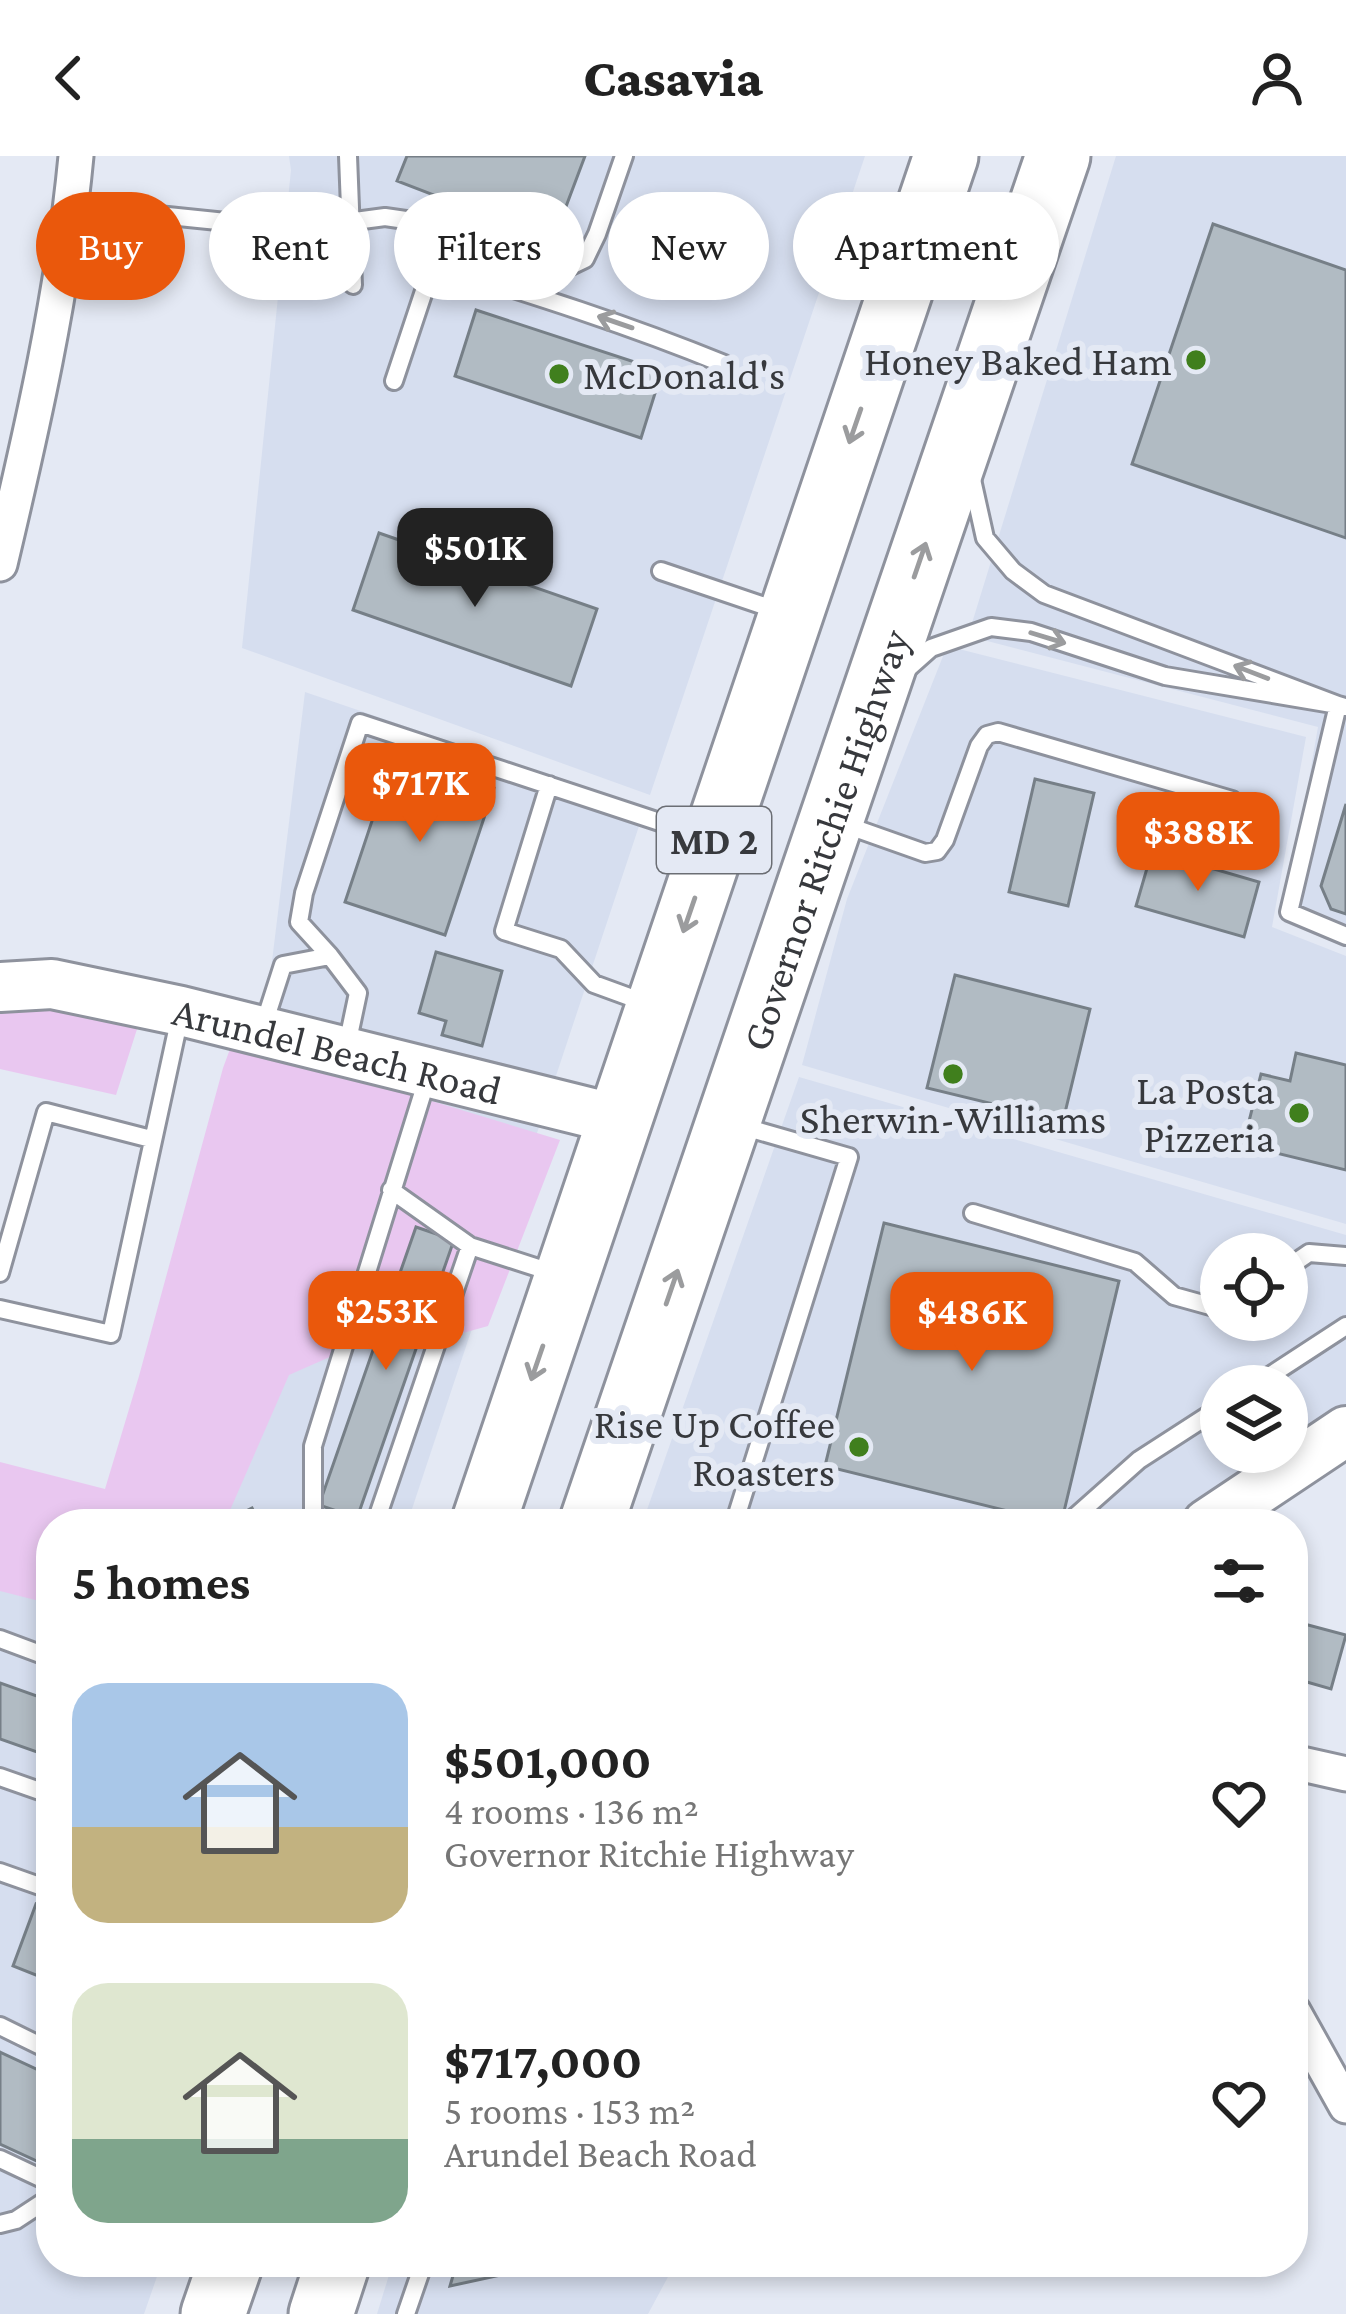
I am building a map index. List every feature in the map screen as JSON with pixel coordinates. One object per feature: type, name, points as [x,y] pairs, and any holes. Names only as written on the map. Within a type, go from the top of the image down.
[{"type":"highway","name":"MD 2","points":[[487,1509],[946,156]]},
{"type":"highway","name":"Governor Ritchie Highway","points":[[602,1509],[728,1122],[1001,321],[1041,177]]},
{"type":"highway","points":[[213,2314],[226,2277]]},
{"type":"street","points":[[72,192],[76,156]]},
{"type":"street","points":[[0,564],[56,300]]},
{"type":"street","name":"Arundel Beach Road","points":[[0,952],[52,984]]},
{"type":"street","name":"Arundel Beach Road","points":[[0,987],[52,984],[620,1120]]},
{"type":"street","points":[[1229,1509],[1346,1431]]},
{"type":"street","points":[[1308,1765],[1346,1774]]},
{"type":"street","points":[[1308,2038],[1346,2106]]},
{"type":"lane","points":[[348,156],[349,192]]},
{"type":"lane","points":[[370,219],[440,225],[558,272],[585,260],[624,156]]},
{"type":"lane","points":[[394,381],[433,264],[554,301],[724,364]]},
{"type":"lane","points":[[963,436],[986,538],[1028,583],[1044,594],[1342,706]]},
{"type":"lane","points":[[661,571],[791,615]]},
{"type":"lane","points":[[872,700],[931,648],[991,627],[1031,632],[1165,676],[1342,706]]},
{"type":"lane","points":[[1342,706],[1289,912],[1346,936]]},
{"type":"lane","points":[[346,1052],[358,993],[299,922],[304,893],[360,723],[714,841]]},
{"type":"lane","points":[[831,819],[925,853],[937,851],[979,746],[987,735],[998,732],[1232,800]]},
{"type":"lane","points":[[549,785],[503,931],[561,949],[594,984],[658,1007]]},
{"type":"lane","points":[[262,1031],[283,964],[330,956]]},
{"type":"lane","points":[[0,1309],[111,1334],[181,1012]]},
{"type":"lane","points":[[313,1509],[313,1446],[429,1073]]},
{"type":"lane","points":[[0,1273],[46,1112],[151,1139]]},
{"type":"lane","points":[[728,1122],[849,1157],[739,1509]]},
{"type":"lane","points":[[391,1190],[470,1246],[566,1277]]},
{"type":"lane","points":[[974,1213],[1135,1262],[1174,1296],[1200,1303]]},
{"type":"lane","points":[[380,1509],[470,1246]]},
{"type":"lane","points":[[1308,1254],[1346,1256]]},
{"type":"lane","points":[[1286,1365],[1346,1326]]},
{"type":"lane","points":[[1084,1509],[1139,1460],[1200,1421]]},
{"type":"lane","points":[[0,1639],[36,1652]]},
{"type":"lane","points":[[0,1778],[36,1790]]},
{"type":"lane","points":[[0,1872],[36,1885]]},
{"type":"lane","points":[[0,2026],[36,2044]]},
{"type":"lane","points":[[0,2159],[36,2176]]},
{"type":"lane","points":[[0,2224],[36,2206]]},
{"type":"lane","points":[[406,2314],[419,2277]]},
{"type":"shaded area","points":[[289,156],[865,156],[853,192],[793,192],[793,300],[817,300],[650,795],[242,648],[278,300],[370,300],[370,192],[289,192]]},
{"type":"shaded area","points":[[1116,156],[1346,156],[1346,941],[1285,918],[1318,727],[968,636]]},
{"type":"shaded area","points":[[947,646],[1306,737],[1272,927],[1346,956],[1346,1224],[802,1065],[847,899]]},
{"type":"shaded area","points":[[305,692],[645,808],[412,1509],[205,1509]]},
{"type":"shaded area","points":[[13,1004],[138,1026],[116,1095],[0,1069],[0,1006]]},
{"type":"shaded area","points":[[233,1041],[560,1140],[488,1326],[445,1338],[418,1318],[289,1375],[231,1509],[36,1509],[36,1600],[0,1591],[0,1462],[105,1489]]},
{"type":"shaded area","points":[[799,1077],[1346,1235],[1346,1423],[1308,1455],[1308,1365],[1200,1365],[1200,1473],[1287,1473],[1244,1509],[647,1509]]},
{"type":"shaded area","points":[[0,1575],[36,1585],[36,2277],[157,2277],[144,2314],[0,2314]]},
{"type":"shaded area","points":[[388,2277],[668,2277],[648,2314],[377,2314]]},
{"type":"building","points":[[407,156],[585,156],[571,192],[426,192],[397,181]]},
{"type":"building","points":[[1213,224],[1346,270],[1346,538],[1132,464]]},
{"type":"building","name":"McDonald's","points":[[476,310],[662,371],[641,438],[455,376]]},
{"type":"building","points":[[379,533],[597,609],[571,686],[353,610]]},
{"type":"building","points":[[394,755],[494,788],[445,935],[345,902]]},
{"type":"building","points":[[1035,779],[1094,793],[1068,906],[1009,892]]},
{"type":"building","points":[[1346,804],[1346,914],[1331,909],[1321,886]]},
{"type":"building","points":[[1152,851],[1259,882],[1244,937],[1136,906]]},
{"type":"building","points":[[436,952],[502,971],[482,1046],[442,1035],[446,1021],[419,1013]]},
{"type":"building","points":[[955,975],[1090,1009],[1063,1121],[927,1088]]},
{"type":"building","name":"La Posta Pizzeria","points":[[1296,1053],[1346,1065],[1346,1170],[1243,1145],[1261,1074],[1290,1081]]},
{"type":"building","points":[[884,1223],[1119,1281],[1065,1509],[1000,1509],[825,1466]]},
{"type":"building","points":[[416,1227],[454,1240],[360,1509],[319,1505]]},
{"type":"building","points":[[1308,1625],[1346,1635],[1331,1689],[1308,1682]]},
{"type":"building","points":[[0,1683],[36,1696],[36,1752],[0,1739]]},
{"type":"building","points":[[36,1904],[36,1975],[13,1966]]},
{"type":"building","points":[[0,2052],[36,2069],[36,2161],[0,2144]]},
{"type":"building","points":[[453,2277],[491,2277],[450,2286]]},
{"type":"place","name":"Honey Baked Ham","points":[[1196,360]]},
{"type":"place","name":"McDonald's","points":[[559,374]]},
{"type":"place","name":"Sherwin-Williams","points":[[953,1074]]},
{"type":"place","name":"La Posta Pizzeria","points":[[1299,1113]]},
{"type":"place","name":"Rise Up Coffee Roasters","points":[[859,1447]]}]
